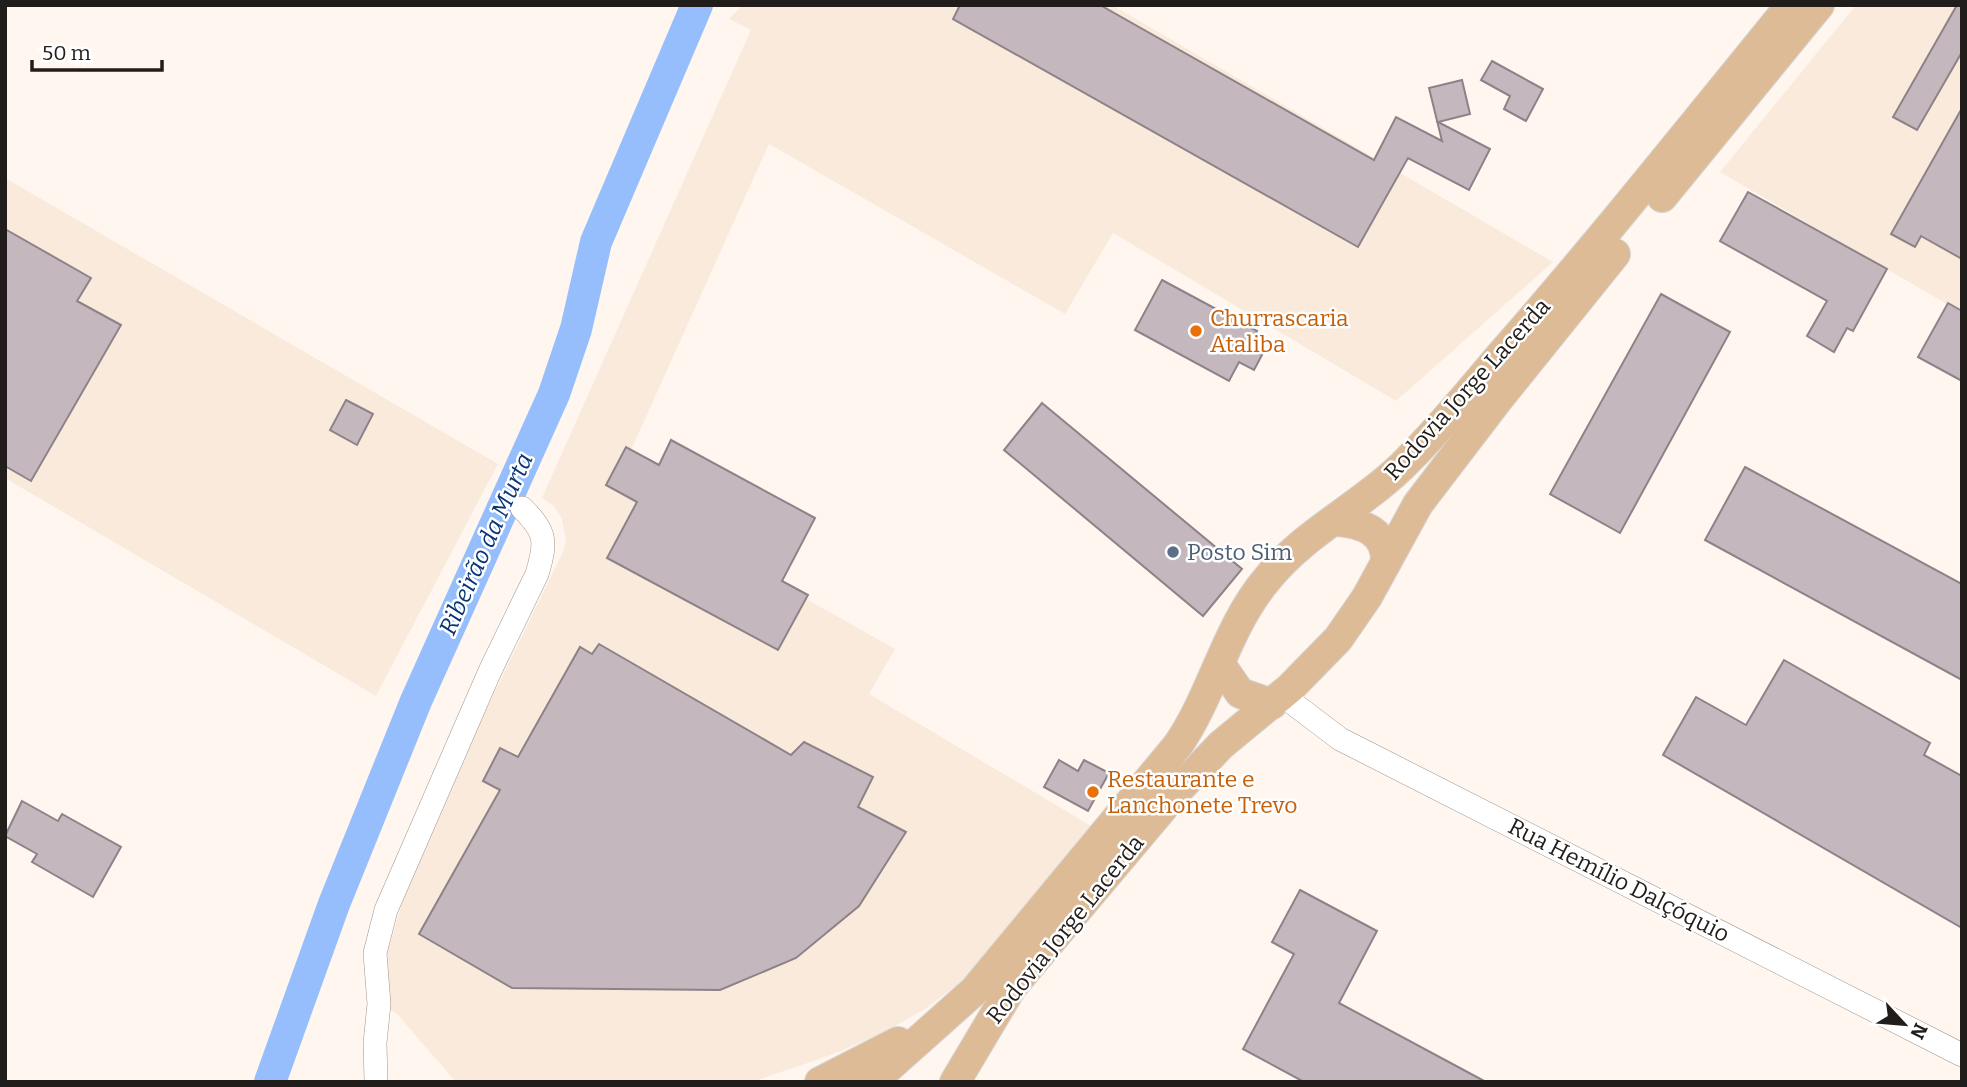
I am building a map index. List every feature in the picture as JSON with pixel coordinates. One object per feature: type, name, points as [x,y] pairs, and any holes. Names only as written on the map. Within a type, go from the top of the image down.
[{"type":"main road","name":"Rodovia Jorge Lacerda","points":[[872,1082],[957,1009],[988,975],[1178,745],[1204,703],[1238,621],[1268,577],[1307,540],[1337,521],[1398,470],[1430,437],[1583,262],[1791,5]]},
{"type":"main road","name":"Rodovia Jorge Lacerda","points":[[955,1082],[1011,988],[1177,791],[1221,746],[1277,700],[1350,624],[1419,504],[1499,398],[1819,5]]},
{"type":"main road","points":[[1337,521],[1353,522],[1372,531],[1383,543],[1386,562]]},
{"type":"main road","points":[[1220,664],[1240,693],[1277,700]]},
{"type":"main road","points":[[820,1082],[866,1060],[957,1009]]},
{"type":"main road","points":[[976,1044],[976,1082]]},
{"type":"lane","points":[[376,1082],[379,1004],[375,953],[386,911],[439,786],[544,554],[544,538],[540,526],[522,508]]},
{"type":"lane","name":"Rua Hemílio Dalçóquio","points":[[1277,700],[1340,738],[1962,1055]]},
{"type":"shaded area","points":[[742,5],[1112,5],[1553,262],[1396,401],[1113,233],[1065,314],[769,144],[613,490],[895,649],[869,694],[1098,830],[957,985],[925,1009],[879,1035],[828,1056],[755,1081],[456,1082],[397,1014],[374,1000],[404,896],[447,790],[563,552],[566,540],[562,519],[554,506],[542,498],[751,30],[729,19]]},
{"type":"shaded area","points":[[1856,5],[1962,5],[1962,313],[1720,172]]},
{"type":"shaded area","points":[[5,178],[498,464],[376,696],[5,478]]},
{"type":"building","points":[[960,5],[1100,5],[1374,160],[1396,117],[1442,141],[1429,88],[1462,80],[1470,114],[1438,122],[1490,149],[1469,190],[1408,158],[1358,247],[953,19]]},
{"type":"building","points":[[1957,5],[1962,5],[1962,52],[1917,130],[1893,117]]},
{"type":"building","points":[[1492,61],[1543,89],[1526,121],[1504,109],[1510,96],[1481,80]]},
{"type":"building","points":[[1962,108],[1962,259],[1921,236],[1915,247],[1891,234]]},
{"type":"building","points":[[1748,192],[1887,269],[1853,331],[1847,328],[1834,352],[1807,336],[1827,301],[1720,241]]},
{"type":"building","points":[[5,229],[91,278],[77,301],[121,325],[31,481],[5,466]]},
{"type":"building","name":"Churrascaria Ataliba","points":[[1162,280],[1257,331],[1248,348],[1262,355],[1254,370],[1239,362],[1229,381],[1135,330]]},
{"type":"building","points":[[1661,294],[1730,332],[1620,533],[1550,494]]},
{"type":"building","points":[[1948,303],[1962,311],[1962,381],[1918,357]]},
{"type":"building","points":[[346,400],[373,414],[357,445],[330,430]]},
{"type":"building","points":[[1042,403],[1242,569],[1203,616],[1004,450]]},
{"type":"building","points":[[671,440],[815,518],[782,581],[808,595],[778,650],[607,558],[637,502],[606,485],[626,447],[659,465]]},
{"type":"building","points":[[1745,467],[1962,584],[1962,680],[1705,540]]},
{"type":"building","points":[[599,644],[791,755],[804,742],[873,777],[858,807],[906,832],[859,906],[796,958],[720,990],[512,988],[419,934],[500,790],[483,781],[500,748],[518,757],[580,647],[592,654]]},
{"type":"building","points":[[1784,660],[1930,743],[1924,755],[1962,776],[1962,928],[1663,755],[1696,697],[1746,725]]},
{"type":"building","points":[[1059,760],[1078,771],[1084,760],[1109,773],[1088,811],[1044,787]]},
{"type":"building","points":[[22,801],[58,821],[62,814],[121,847],[93,897],[32,862],[37,854],[5,836]]},
{"type":"building","points":[[1300,890],[1377,931],[1339,1003],[1486,1082],[1304,1082],[1243,1049],[1294,954],[1272,942]]},
{"type":"waterway","name":"Ribeirão da Murta","points":[[270,1082],[334,904],[416,701],[554,394],[576,329],[596,242],[697,5]]},
{"type":"place","name":"Churrascaria Ataliba","points":[[1196,331]]},
{"type":"place","name":"Posto Sim","points":[[1173,552]]},
{"type":"place","name":"Restaurante e Lanchonete Trevo","points":[[1093,792]]}]
